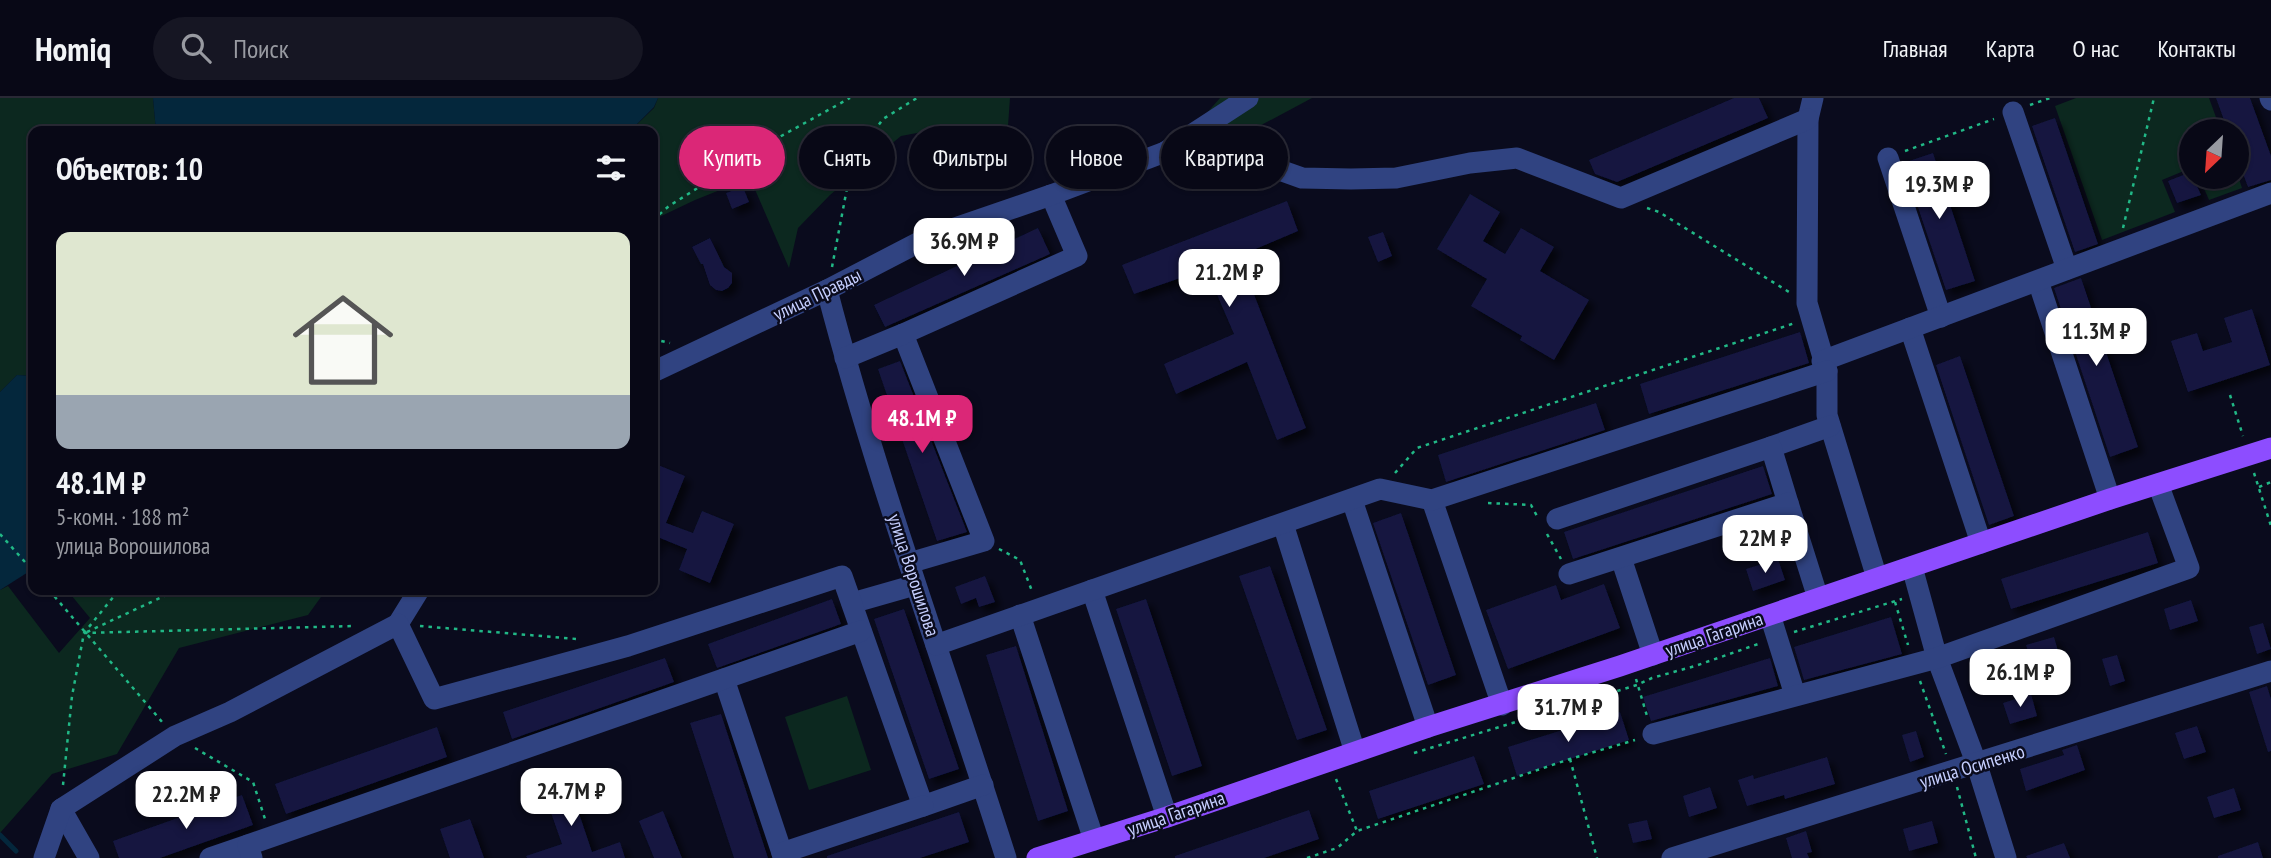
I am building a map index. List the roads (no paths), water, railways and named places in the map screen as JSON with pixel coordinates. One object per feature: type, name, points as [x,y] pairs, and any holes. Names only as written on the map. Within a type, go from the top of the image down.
[{"type":"main road","name":"улица Гагарина","points":[[1037,858],[1643,658],[2110,499],[2271,448]]},
{"type":"street","name":"улица Правды","points":[[1205,126],[1248,98]]},
{"type":"street","points":[[1813,98],[1808,119],[1809,310],[1824,366],[1827,415],[1877,578]]},
{"type":"street","points":[[2013,112],[2067,269]]},
{"type":"street","points":[[1288,173],[1302,178],[1396,178],[1470,163],[1517,158],[1621,198],[1808,119]]},
{"type":"street","name":"улица Правды","points":[[658,369],[755,316],[827,290],[929,237],[1161,154]]},
{"type":"street","points":[[1888,158],[1941,317]]},
{"type":"street","points":[[936,645],[1380,489],[1432,500],[1824,366],[1910,328],[2271,193]]},
{"type":"street","points":[[845,358],[1077,256],[1051,195]]},
{"type":"street","points":[[2038,281],[2110,499]]},
{"type":"street","name":"улица Ворошилова","points":[[827,290],[845,358],[915,585],[1006,858]]},
{"type":"street","points":[[1910,328],[1981,543]]},
{"type":"street","points":[[903,334],[984,541],[909,563]]},
{"type":"street","points":[[1546,521],[1830,426]]},
{"type":"street","points":[[1771,447],[1818,598]]},
{"type":"street","points":[[1653,734],[1937,658],[2189,568],[2158,484]]},
{"type":"street","points":[[1352,500],[1428,727]]},
{"type":"street","points":[[1432,500],[1502,705]]},
{"type":"street","points":[[1569,574],[1788,503]]},
{"type":"street","points":[[1283,524],[1355,752]]},
{"type":"street","points":[[1621,558],[1643,658]]},
{"type":"street","points":[[1912,566],[1937,658],[1977,765],[2006,858]]},
{"type":"street","points":[[398,624],[434,699],[628,646],[842,576],[923,806]]},
{"type":"street","points":[[852,603],[915,585]]},
{"type":"street","points":[[1092,590],[1167,817]]},
{"type":"street","points":[[44,858],[61,809],[176,737],[230,712],[398,624],[416,595]]},
{"type":"street","points":[[1030,612],[1094,840]]},
{"type":"street","points":[[1770,615],[1795,695]]},
{"type":"street","points":[[210,858],[250,852],[861,631]]},
{"type":"street","name":"улица Осипенко","points":[[1672,858],[1977,765],[2271,671]]},
{"type":"street","points":[[724,679],[783,855],[983,785]]},
{"type":"street","points":[[61,809],[89,858]]},
{"type":"water","points":[[153,98],[658,98],[654,107],[635,126],[156,126]]},
{"type":"water","points":[[17,375],[28,376],[28,572],[0,590],[0,392]]},
{"type":"waterway","points":[[0,835],[16,851]]}]
